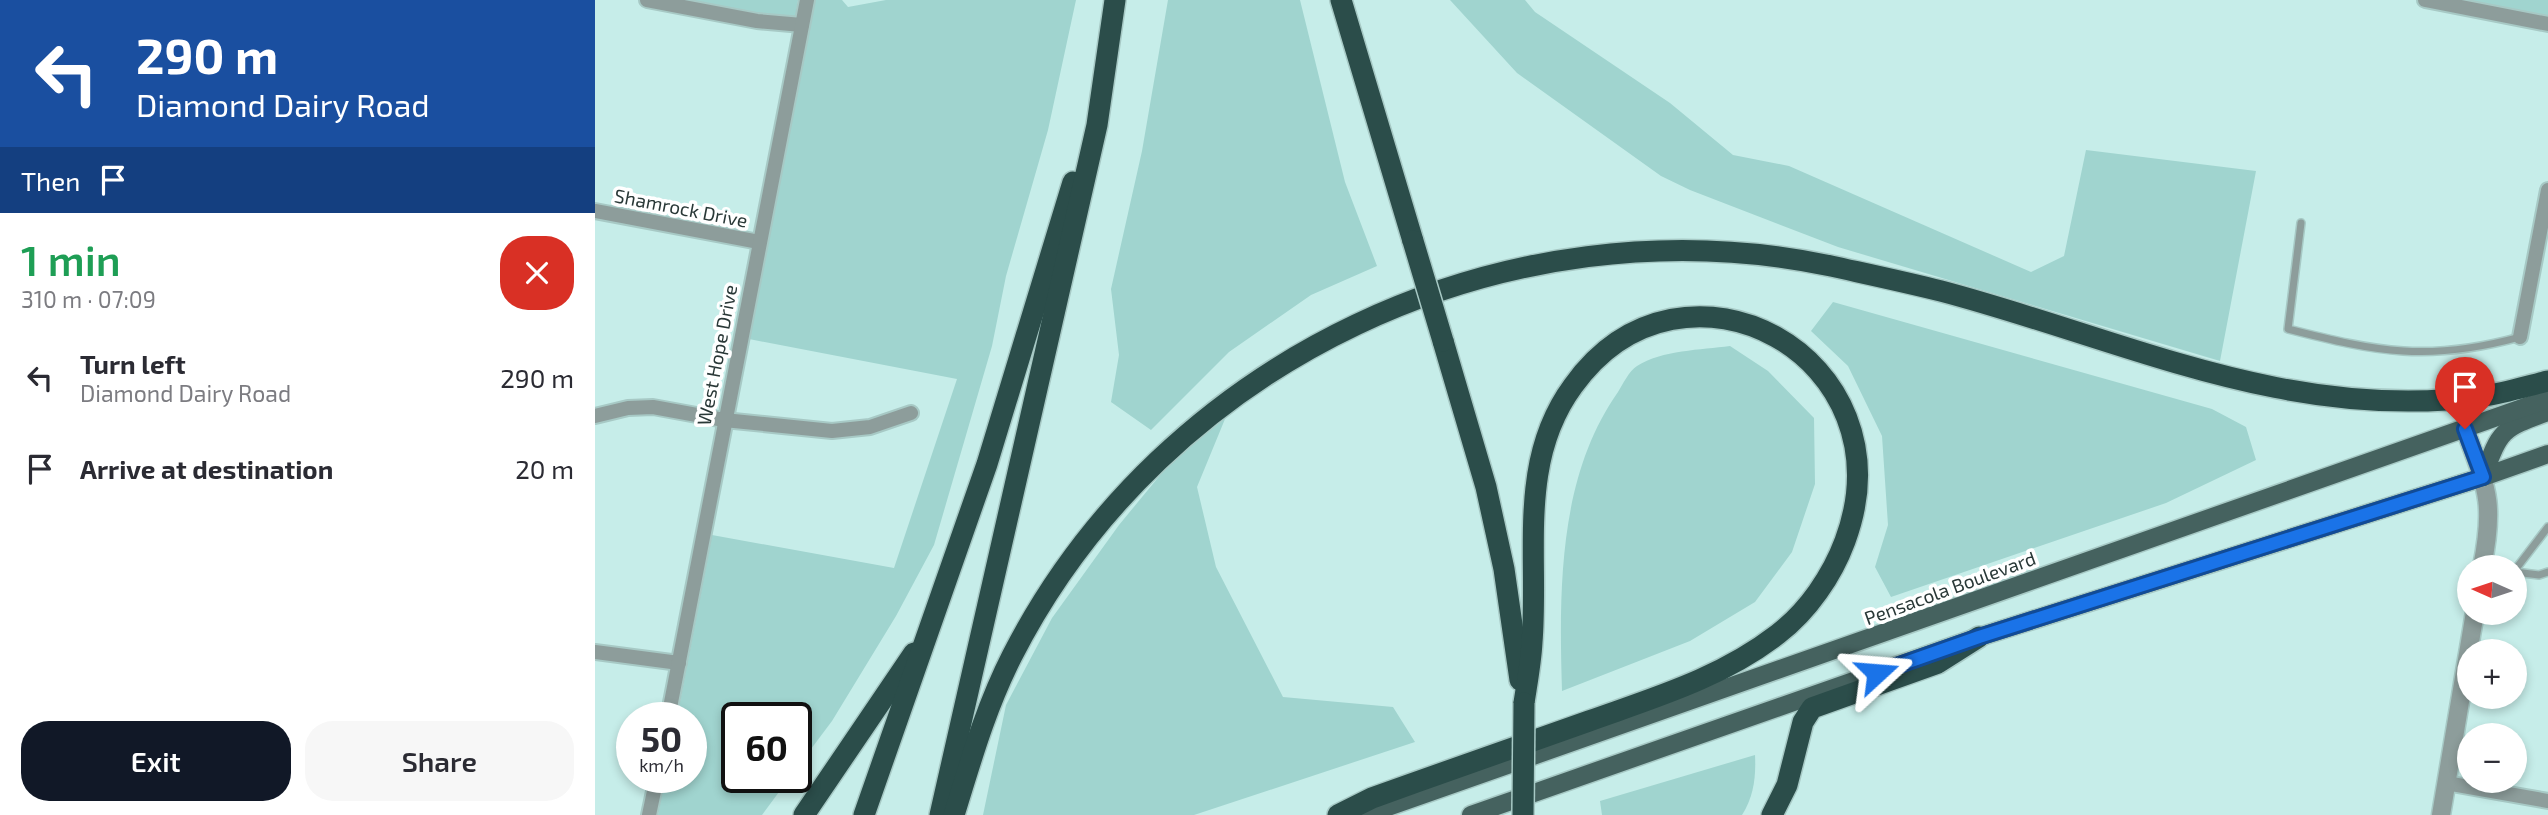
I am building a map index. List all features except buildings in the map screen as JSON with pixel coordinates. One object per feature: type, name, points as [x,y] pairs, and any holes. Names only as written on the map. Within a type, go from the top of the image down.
[{"type":"highway","points":[[940,815],[1097,125],[1115,0]]},
{"type":"highway","points":[[1341,0],[1486,487],[1504,569],[1524,703]]},
{"type":"highway","points":[[864,815],[933,625],[987,464],[1064,204],[1097,125]]},
{"type":"highway","points":[[954,815],[986,712],[1013,653],[1075,555],[1124,495],[1179,441],[1272,370],[1360,321],[1416,297],[1483,276],[1554,260],[1633,251],[1748,253],[1829,266],[1943,292],[2190,369],[2290,392],[2369,400],[2435,401],[2487,396],[2548,381]]},
{"type":"highway","points":[[1338,815],[1372,798],[1714,676],[1778,634],[1796,618],[1815,596],[1842,549],[1858,499],[1860,473],[1853,431],[1832,386],[1800,351],[1762,330],[1736,321],[1688,318],[1644,328],[1605,351],[1572,387],[1548,430],[1535,485],[1532,642],[1524,703],[1523,815]]},
{"type":"highway","points":[[804,815],[933,625]]},
{"type":"highway","points":[[1772,815],[1787,785],[1803,722],[1812,708],[1938,663],[1979,637]]},
{"type":"main road","name":"Pensacola Boulevard","points":[[1366,815],[2548,399]]},
{"type":"main road","points":[[2483,477],[2496,440],[2511,425],[2548,412]]},
{"type":"main road","points":[[1471,815],[1979,637],[2548,454]]},
{"type":"street","points":[[647,0],[757,21],[802,25]]},
{"type":"street","name":"West Hope Drive","points":[[672,702],[724,420],[807,0]]},
{"type":"street","points":[[2425,0],[2548,23]]},
{"type":"street","points":[[2520,337],[2548,190]]},
{"type":"street","name":"Shamrock Drive","points":[[595,211],[759,242]]},
{"type":"street","points":[[595,416],[628,408],[653,407],[724,420],[832,431],[870,427],[911,413]]},
{"type":"street","points":[[2465,429],[2483,477],[2491,514],[2484,555]]},
{"type":"street","points":[[2441,815],[2473,625]]},
{"type":"street","points":[[595,652],[679,663]]},
{"type":"street","points":[[2446,783],[2548,801]]},
{"type":"street","points":[[649,815],[654,793]]},
{"type":"lane","points":[[2301,223],[2288,329],[2362,348],[2428,354],[2488,346],[2520,337]]},
{"type":"lane","points":[[2527,555],[2548,527]]},
{"type":"lane","points":[[2527,573],[2539,575],[2548,572]]},
{"type":"shaded area","points":[[689,0],[798,0],[795,18]]},
{"type":"shaded area","points":[[815,0],[842,0],[848,7],[886,0],[1076,0],[1048,130],[1006,276],[992,346],[934,545],[896,616],[832,721],[812,748],[812,702],[721,702],[721,793],[778,793],[762,815],[658,815],[662,793],[707,793],[707,702],[680,702],[712,535],[894,568],[957,379],[749,339]]},
{"type":"shaded area","points":[[1168,0],[1300,0],[1345,182],[1377,266],[1311,295],[1229,352],[1151,430],[1111,402],[1119,355],[1111,289],[1142,151]]},
{"type":"shaded area","points":[[1450,0],[1525,0],[1535,12],[1670,103],[1733,155],[1789,166],[2031,272],[2064,256],[2086,150],[2256,171],[2220,361],[1838,247],[1690,190],[1661,176],[1517,73]]},
{"type":"shaded area","points":[[2465,0],[2548,0],[2548,16]]},
{"type":"shaded area","points":[[1833,302],[2212,409],[2246,427],[2256,460],[2166,503],[1891,597],[1875,567],[1888,525],[1882,436],[1848,366],[1811,331]]},
{"type":"shaded area","points":[[1730,346],[1768,371],[1814,418],[1815,484],[1792,552],[1755,602],[1690,641],[1562,691],[1561,614],[1566,536],[1573,498],[1598,425],[1626,378],[1637,366],[1670,354]]},
{"type":"shaded area","points":[[1225,419],[1197,487],[1216,567],[1283,697],[1393,707],[1415,742],[1194,815],[983,815],[1006,705],[1052,618],[1119,525],[1180,451]]},
{"type":"shaded area","points":[[1755,755],[1753,786],[1742,815],[1602,815],[1600,801]]},
{"type":"route","points":[[1877,673],[1979,637],[2483,477],[2465,429]]}]
